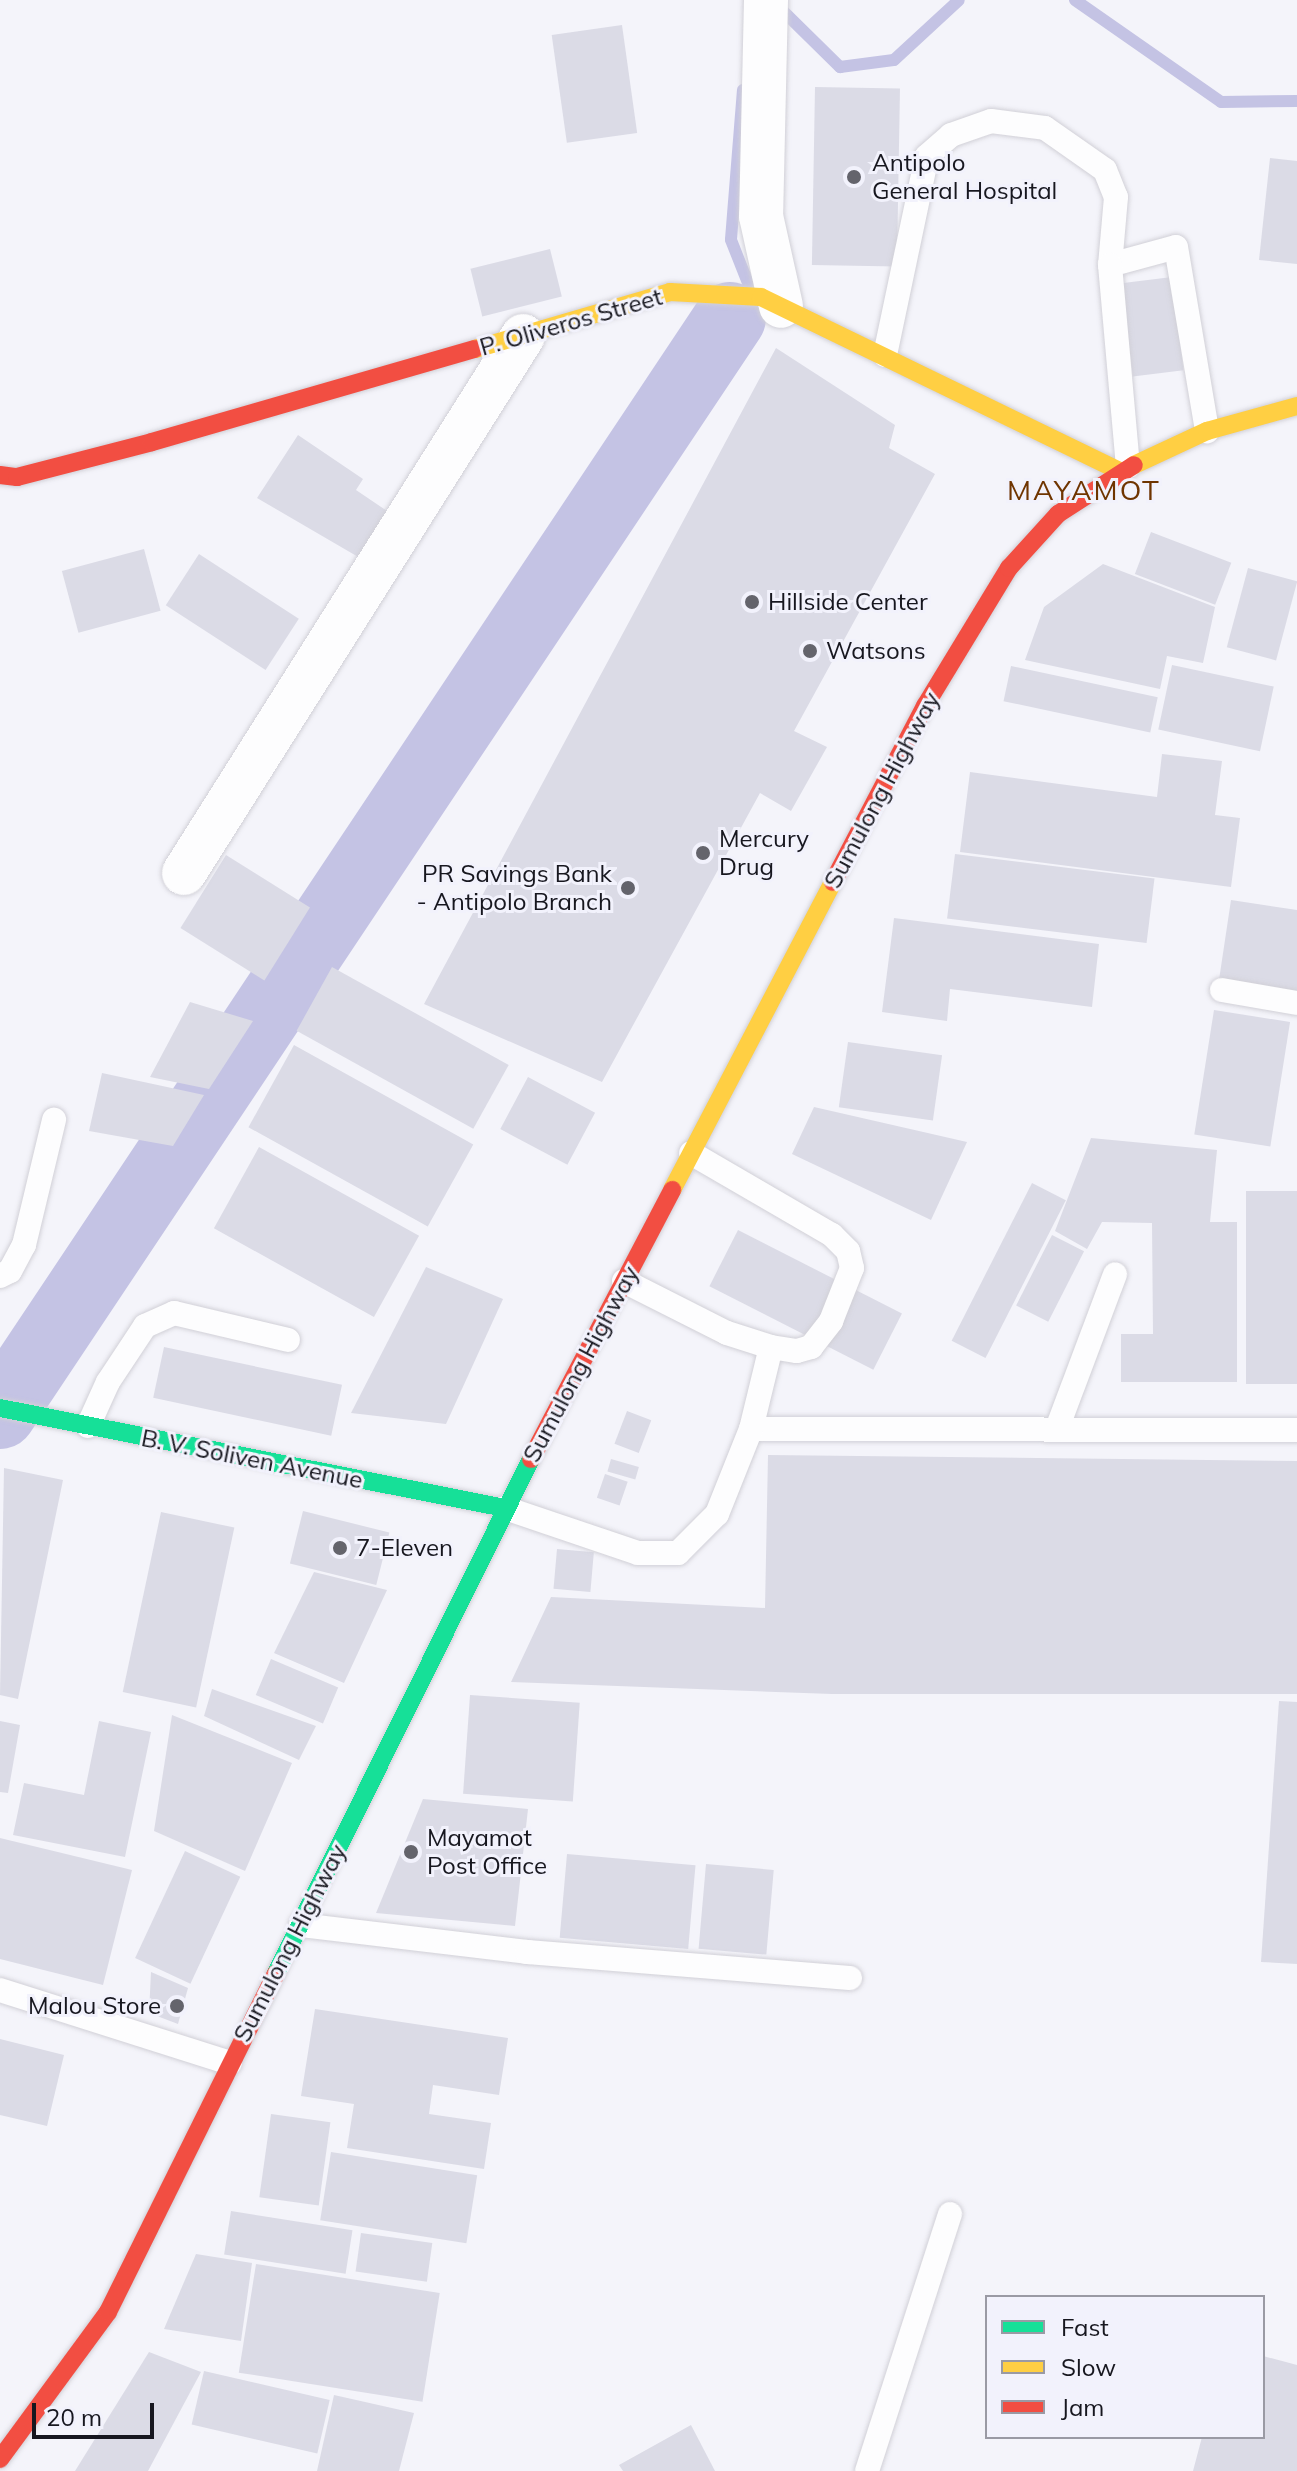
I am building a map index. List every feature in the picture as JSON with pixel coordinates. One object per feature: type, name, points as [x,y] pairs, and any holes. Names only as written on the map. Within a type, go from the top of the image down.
[{"type":"main road","name":"P. Oliveros Street","points":[[0,475],[17,477],[137,446],[670,292],[771,301],[1124,469]]},
{"type":"main road","name":"Sumulong Highway","points":[[0,2459],[108,2312],[505,1508],[925,706],[1009,568],[1058,514],[1124,469],[1207,431],[1297,406]]},
{"type":"main road","name":"B. V. Soliven Avenue","points":[[0,1408],[505,1508]]},
{"type":"street","points":[[766,0],[761,216],[771,301]]},
{"type":"street","points":[[184,873],[523,336]]},
{"type":"lane","points":[[885,355],[927,156],[951,135],[991,121],[1045,128],[1105,170],[1116,197],[1110,265],[1124,469]]},
{"type":"lane","points":[[1110,265],[1176,247],[1207,431]]},
{"type":"lane","points":[[1222,990],[1297,1003]]},
{"type":"lane","points":[[0,1276],[10,1271],[24,1245],[54,1120]]},
{"type":"lane","points":[[624,1281],[727,1333],[771,1347],[811,1347],[844,1293],[852,1268],[848,1251],[832,1235],[691,1153]]},
{"type":"lane","points":[[1058,1426],[1115,1274]]},
{"type":"lane","points":[[88,1426],[108,1382],[145,1326],[174,1313],[288,1340]]},
{"type":"lane","points":[[505,1508],[638,1553],[678,1553],[717,1514],[751,1429],[771,1347]]},
{"type":"lane","points":[[751,1429],[1058,1426],[1297,1430]]},
{"type":"lane","points":[[301,1925],[527,1952],[850,1978]]},
{"type":"lane","points":[[0,1990],[230,2063]]},
{"type":"lane","points":[[867,2471],[950,2214]]},
{"type":"building","points":[[622,25],[637,133],[567,143],[552,35]]},
{"type":"building","name":"Antipolo General Hospital","points":[[815,87],[900,88],[897,266],[812,265]]},
{"type":"building","points":[[1270,158],[1297,161],[1297,264],[1259,260]]},
{"type":"building","points":[[550,249],[562,297],[482,316],[470,269]]},
{"type":"building","points":[[1172,277],[1183,370],[1133,377],[1121,283]]},
{"type":"building","name":"Hillside Center","points":[[776,348],[895,425],[889,448],[935,474],[794,731],[827,747],[791,811],[760,793],[602,1082],[424,1004]]},
{"type":"building","points":[[298,435],[363,479],[356,490],[390,513],[360,558],[257,498]]},
{"type":"building","points":[[1151,532],[1231,563],[1215,605],[1135,574]]},
{"type":"building","points":[[144,549],[161,611],[78,633],[62,571]]},
{"type":"building","points":[[199,554],[299,619],[266,670],[166,605]]},
{"type":"building","points":[[1103,564],[1215,607],[1203,663],[1167,656],[1160,689],[1025,660],[1044,607]]},
{"type":"building","points":[[1248,568],[1297,581],[1276,660],[1227,647]]},
{"type":"building","points":[[1172,665],[1274,687],[1260,751],[1158,730]]},
{"type":"building","points":[[1011,666],[1158,697],[1150,732],[1004,701]]},
{"type":"building","points":[[1162,754],[1222,761],[1215,815],[1240,818],[1231,887],[960,852],[970,772],[1157,797]]},
{"type":"building","points":[[955,854],[1155,878],[1147,943],[947,919]]},
{"type":"building","points":[[226,855],[310,907],[264,980],[180,928]]},
{"type":"building","points":[[1231,900],[1297,910],[1297,992],[1219,980]]},
{"type":"building","points":[[894,918],[1099,944],[1092,1007],[950,989],[947,1021],[882,1012]]},
{"type":"building","points":[[332,967],[509,1065],[473,1129],[297,1031]]},
{"type":"building","points":[[190,1002],[253,1021],[209,1089],[150,1077]]},
{"type":"building","points":[[1214,1010],[1290,1022],[1270,1146],[1194,1134]]},
{"type":"building","points":[[848,1042],[942,1055],[933,1121],[839,1107]]},
{"type":"building","points":[[294,1045],[473,1144],[428,1227],[248,1127]]},
{"type":"building","points":[[102,1073],[204,1095],[173,1146],[89,1131]]},
{"type":"building","points":[[528,1077],[595,1113],[567,1165],[500,1129]]},
{"type":"building","points":[[814,1107],[967,1142],[931,1220],[792,1154]]},
{"type":"building","points":[[1091,1138],[1217,1150],[1210,1222],[1237,1222],[1237,1382],[1121,1382],[1121,1334],[1153,1334],[1152,1223],[1102,1222],[1087,1249],[1055,1231]]},
{"type":"building","points":[[259,1147],[419,1236],[374,1317],[214,1228]]},
{"type":"building","points":[[1032,1183],[1066,1200],[986,1358],[952,1341]]},
{"type":"building","points":[[1246,1191],[1297,1191],[1297,1384],[1246,1384]]},
{"type":"building","points":[[738,1230],[902,1314],[873,1370],[709,1286]]},
{"type":"building","points":[[1052,1235],[1084,1251],[1048,1322],[1016,1305]]},
{"type":"building","points":[[426,1267],[503,1299],[446,1424],[351,1413]]},
{"type":"building","points":[[164,1347],[342,1385],[331,1436],[153,1398]]},
{"type":"building","points":[[627,1411],[651,1420],[639,1453],[614,1444]]},
{"type":"building","points":[[768,1455],[1297,1461],[1297,1694],[832,1694],[511,1682],[551,1597],[765,1608]]},
{"type":"building","points":[[611,1459],[639,1467],[635,1479],[607,1471]]},
{"type":"building","points":[[4,1468],[63,1480],[18,1699],[0,1695]]},
{"type":"building","points":[[605,1474],[628,1482],[620,1505],[597,1498]]},
{"type":"building","name":"7-Eleven","points":[[303,1511],[389,1533],[376,1585],[290,1563]]},
{"type":"building","points":[[161,1512],[234,1528],[196,1708],[123,1692]]},
{"type":"building","points":[[557,1549],[594,1552],[590,1592],[554,1589]]},
{"type":"building","points":[[314,1572],[387,1590],[344,1683],[274,1653]]},
{"type":"building","points":[[271,1659],[338,1688],[323,1723],[256,1695]]},
{"type":"building","points":[[212,1689],[316,1726],[299,1760],[204,1716]]},
{"type":"building","points":[[470,1695],[580,1703],[573,1801],[463,1794]]},
{"type":"building","points":[[1279,1701],[1297,1702],[1297,1964],[1261,1962]]},
{"type":"building","points":[[172,1715],[292,1763],[245,1871],[154,1831]]},
{"type":"building","points":[[0,1721],[20,1725],[8,1793],[0,1792]]},
{"type":"building","points":[[99,1721],[151,1732],[125,1857],[13,1835],[24,1783],[84,1795]]},
{"type":"building","points":[[423,1799],[528,1809],[515,1926],[376,1913]]},
{"type":"building","points":[[0,1838],[132,1870],[103,1985],[0,1959]]},
{"type":"building","points":[[185,1851],[240,1877],[190,1984],[135,1958]]},
{"type":"building","points":[[567,1854],[696,1865],[688,1949],[560,1938]]},
{"type":"building","points":[[706,1864],[774,1870],[766,1955],[699,1949]]},
{"type":"building","points":[[151,1972],[188,1988],[178,2024],[149,2013]]},
{"type":"building","points":[[315,2009],[508,2038],[499,2095],[433,2085],[429,2114],[491,2123],[484,2169],[347,2148],[354,2104],[301,2096]]},
{"type":"building","points":[[0,2039],[64,2055],[47,2126],[0,2115]]},
{"type":"building","points":[[271,2114],[330,2122],[319,2206],[259,2197]]},
{"type":"building","points":[[331,2152],[477,2175],[466,2243],[320,2220]]},
{"type":"building","points":[[231,2211],[352,2230],[346,2274],[224,2254]]},
{"type":"building","points":[[361,2233],[432,2243],[427,2282],[356,2272]]},
{"type":"building","points":[[196,2254],[252,2263],[241,2341],[164,2329]]},
{"type":"building","points":[[256,2264],[440,2293],[423,2402],[239,2373]]},
{"type":"building","points":[[149,2352],[201,2372],[148,2471],[75,2471]]},
{"type":"building","points":[[1265,2357],[1297,2365],[1297,2471],[1193,2471],[1201,2439],[1265,2439]]},
{"type":"building","points":[[204,2371],[330,2400],[317,2454],[192,2425]]},
{"type":"building","points":[[334,2395],[414,2413],[399,2471],[317,2471]]},
{"type":"building","points":[[691,2425],[715,2471],[623,2471],[619,2465]]},
{"type":"waterway","points":[[781,9],[840,67],[894,60],[959,0]]},
{"type":"waterway","points":[[1075,0],[1221,102],[1297,101]]},
{"type":"waterway","points":[[743,90],[731,240],[748,283]]},
{"type":"waterway","points":[[0,1413],[730,318]]},
{"type":"traffic: fast","points":[[0,1408],[505,1508]]},
{"type":"traffic: fast","points":[[276,1973],[531,1459]]},
{"type":"traffic: slow","points":[[475,349],[670,292],[761,297],[1120,471]]},
{"type":"traffic: slow","points":[[1134,465],[1207,431],[1297,406]]},
{"type":"traffic: slow","points":[[672,1190],[833,882]]},
{"type":"traffic: jam","points":[[0,475],[17,477],[152,442],[475,349]]},
{"type":"traffic: jam","points":[[833,882],[925,706],[1009,568],[1058,514],[1134,465]]},
{"type":"traffic: jam","points":[[531,1459],[672,1190]]},
{"type":"traffic: jam","points":[[0,2459],[108,2312],[276,1973]]},
{"type":"place","name":"Antipolo General Hospital","points":[[854,177]]},
{"type":"place","name":"Hillside Center","points":[[752,602]]},
{"type":"place","name":"Watsons","points":[[810,651]]},
{"type":"place","name":"Mercury Drug","points":[[703,853]]},
{"type":"place","name":"PR Savings Bank - Antipolo Branch","points":[[628,888]]},
{"type":"place","name":"7-Eleven","points":[[340,1548]]},
{"type":"place","name":"Mayamot Post Office","points":[[411,1852]]},
{"type":"place","name":"Malou Store","points":[[177,2006]]},
{"type":"district","name":"MAYAMOT","points":[[1084,490]]}]
